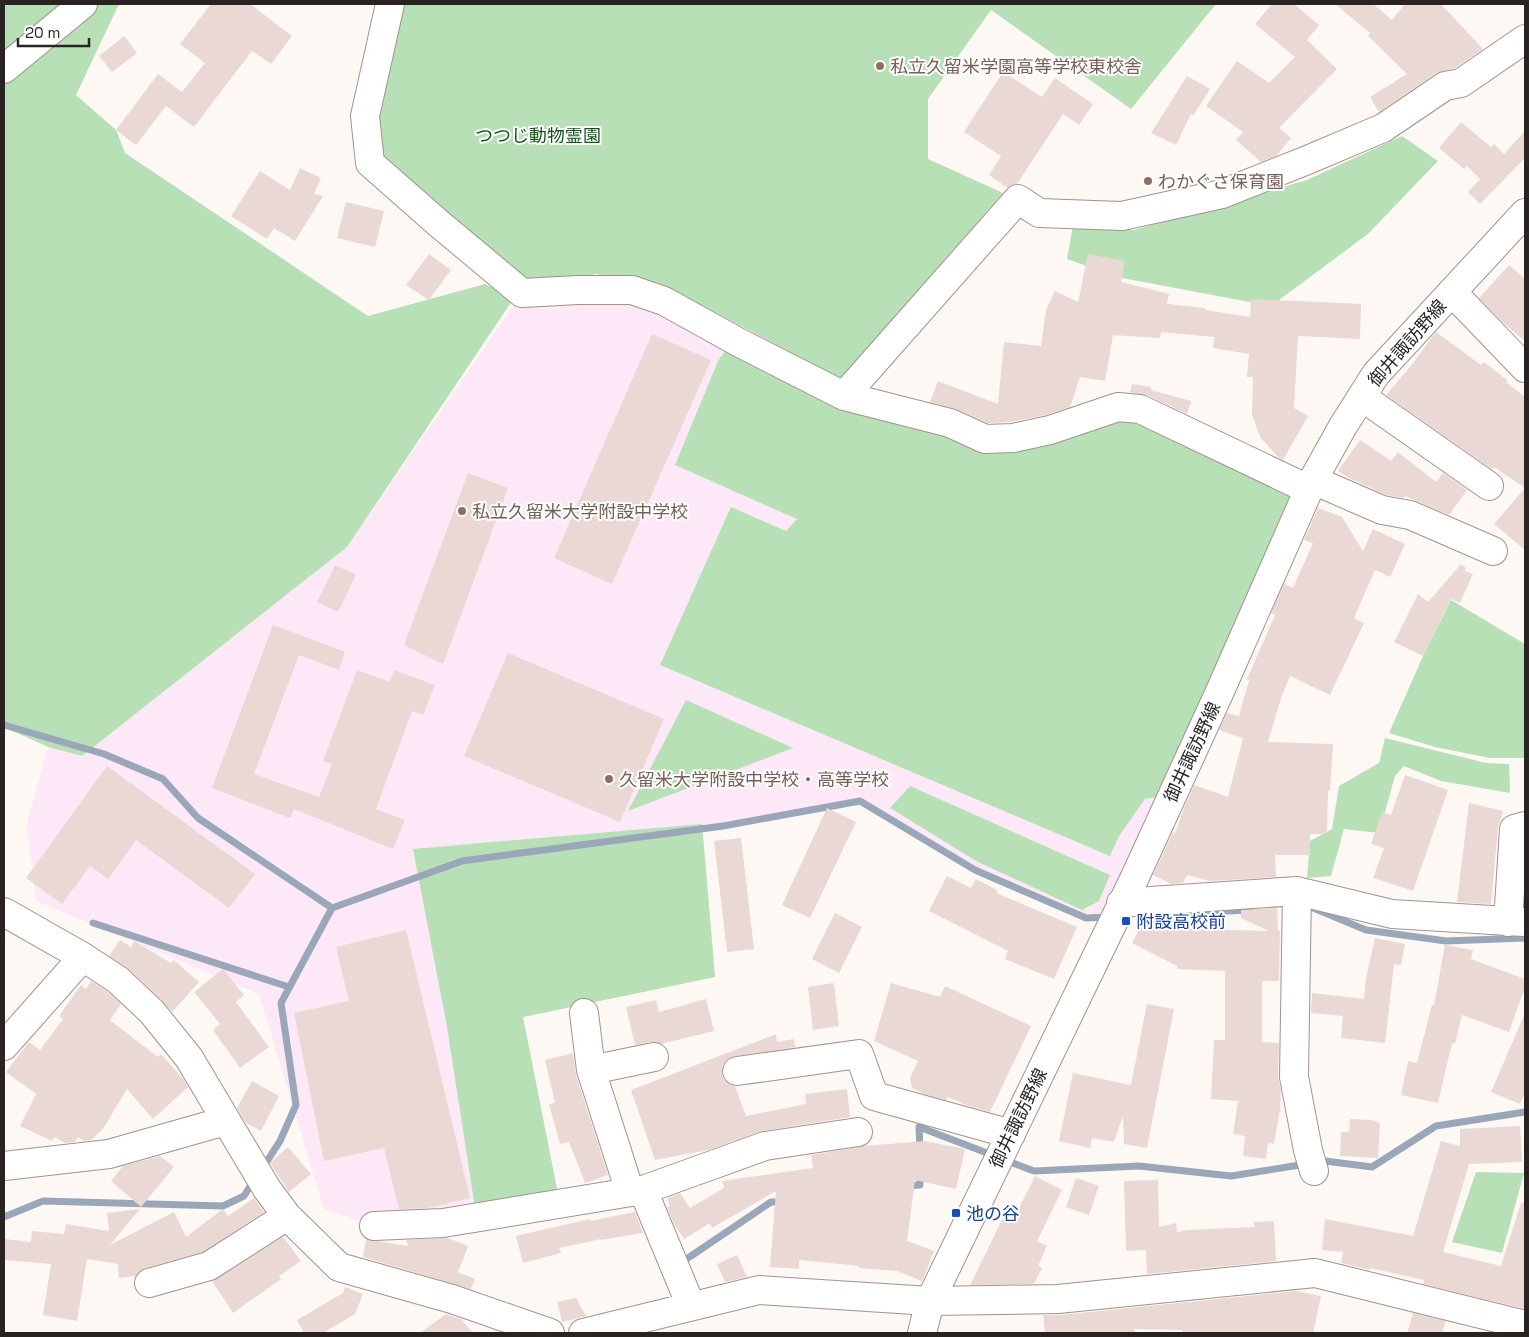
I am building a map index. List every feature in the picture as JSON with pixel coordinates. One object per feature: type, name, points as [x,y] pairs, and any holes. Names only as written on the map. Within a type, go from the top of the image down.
[{"type":"street","points":[[4,69],[83,4]]},
{"type":"street","points":[[390,4],[365,116],[370,163],[522,293],[632,290],[664,300],[738,342],[844,396],[950,423],[985,439],[1013,438],[1050,430],[1118,407],[1140,409],[1311,484],[1382,510],[1410,515],[1493,551]]},
{"type":"street","points":[[844,396],[1018,199],[1039,213],[1122,216],[1222,194],[1305,162],[1382,128],[1445,86],[1461,83],[1525,39]]},
{"type":"street","name":"御井諏訪野線","points":[[922,1333],[930,1301],[1221,690],[1311,484],[1343,426],[1376,374],[1525,213]]},
{"type":"street","points":[[1452,292],[1525,368]]},
{"type":"street","points":[[1362,396],[1489,486]]},
{"type":"street","points":[[1121,903],[1297,891],[1392,914],[1517,922],[1514,829],[1525,826]]},
{"type":"street","points":[[1297,891],[1294,1076],[1308,1150],[1314,1171]]},
{"type":"street","points":[[4,912],[83,957],[118,980],[152,1012],[188,1058],[266,1189],[287,1216],[339,1267],[452,1299],[550,1333]]},
{"type":"street","points":[[4,1046],[83,957]]},
{"type":"street","points":[[584,1013],[591,1070],[636,1191],[691,1306]]},
{"type":"street","points":[[738,1071],[859,1054],[874,1096],[1011,1134]]},
{"type":"street","points":[[591,1070],[654,1057]]},
{"type":"street","points":[[4,1166],[109,1154],[225,1121]]},
{"type":"street","points":[[374,1226],[443,1223],[636,1191],[765,1146],[858,1132]]},
{"type":"street","points":[[149,1283],[209,1266],[287,1216]]},
{"type":"street","points":[[583,1333],[759,1290],[930,1301],[1058,1299],[1315,1273],[1525,1325]]},
{"type":"shaded area","name":"久留米大学附設中学校・高等学校","points":[[522,293],[629,297],[844,396],[950,423],[1308,489],[1115,917],[1086,918],[975,870],[860,801],[703,828],[715,977],[523,1017],[560,1204],[374,1226],[324,1209],[259,994],[36,901],[27,823],[48,747],[82,756],[347,547]]},
{"type":"green space","points":[[4,4],[119,4],[76,95],[116,130],[125,153],[368,316],[485,284],[514,298],[347,547],[82,756],[48,747],[4,727]]},
{"type":"green space","name":"つつじ動物霊園","points":[[390,4],[1216,4],[1131,109],[991,10],[928,99],[928,159],[1003,193],[841,379],[671,289],[639,279],[594,274],[578,290],[522,293],[370,163]]},
{"type":"green space","points":[[1402,136],[1438,161],[1368,234],[1271,306],[1117,277],[1067,259],[1073,226],[1134,230],[1307,180]]},
{"type":"green space","points":[[726,350],[984,444],[1120,414],[1301,492],[1162,796],[1145,799],[1119,836],[1110,856],[660,665],[731,507],[786,531],[797,519],[675,465],[718,361]]},
{"type":"green space","points":[[1451,600],[1525,644],[1525,758],[1490,758],[1435,747],[1389,733],[1423,656]]},
{"type":"green space","points":[[686,700],[793,748],[628,811]]},
{"type":"green space","points":[[1385,738],[1486,763],[1509,764],[1510,793],[1441,781],[1404,766],[1395,776],[1379,833],[1344,829],[1331,876],[1307,878],[1310,841],[1332,829],[1339,786],[1379,763]]},
{"type":"green space","points":[[910,786],[1110,875],[1099,901],[1082,910],[976,861],[890,808]]},
{"type":"green space","points":[[702,824],[715,977],[523,1017],[559,1199],[476,1214],[447,1027],[413,849]]},
{"type":"green space","points":[[1476,1172],[1524,1173],[1502,1253],[1452,1242]]},
{"type":"building","points":[[211,4],[250,4],[292,36],[271,64],[252,51],[194,127],[166,106],[136,145],[116,130],[158,74],[182,92],[205,63],[180,44]]},
{"type":"building","points":[[1272,4],[1294,4],[1319,25],[1307,40],[1337,69],[1279,128],[1291,138],[1276,156],[1261,162],[1236,140],[1243,132],[1206,106],[1237,61],[1269,83],[1295,57],[1255,24]]},
{"type":"building","points":[[1335,4],[1373,4],[1392,20],[1405,4],[1441,4],[1483,49],[1455,68],[1436,73],[1379,112],[1370,97],[1407,74],[1368,36],[1370,33]]},
{"type":"building","points":[[124,36],[137,53],[112,72],[99,56]]},
{"type":"building","points":[[1003,72],[1042,97],[1055,78],[1093,104],[1079,125],[1063,114],[1017,184],[1008,188],[989,175],[1001,156],[964,132]]},
{"type":"building","points":[[1187,76],[1210,89],[1193,116],[1191,114],[1176,145],[1151,133]]},
{"type":"building","points":[[1461,122],[1491,147],[1494,144],[1504,154],[1525,131],[1525,158],[1480,204],[1468,192],[1480,179],[1467,166],[1464,169],[1439,148]]},
{"type":"building","points":[[300,168],[321,178],[314,194],[323,196],[295,241],[274,228],[267,239],[231,216],[260,171],[290,190]]},
{"type":"building","points":[[346,202],[384,211],[375,247],[337,238]]},
{"type":"building","points":[[429,254],[451,270],[429,300],[406,285]]},
{"type":"building","points":[[1088,254],[1125,261],[1121,282],[1169,294],[1167,304],[1205,308],[1205,310],[1250,317],[1251,299],[1361,304],[1360,339],[1298,336],[1294,408],[1308,416],[1283,460],[1260,437],[1252,414],[1253,377],[1247,377],[1249,354],[1213,348],[1214,337],[1161,332],[1160,338],[1113,335],[1105,381],[1080,377],[1070,407],[1046,415],[1011,422],[988,423],[956,409],[930,402],[938,381],[998,404],[1004,342],[1041,346],[1046,310],[1055,291],[1078,302]]},
{"type":"building","points":[[1509,265],[1525,279],[1525,341],[1500,320],[1479,298]]},
{"type":"building","points":[[1436,332],[1481,365],[1484,362],[1525,397],[1525,488],[1494,467],[1492,469],[1386,395]]},
{"type":"building","points":[[652,334],[711,360],[612,584],[554,558]]},
{"type":"building","points":[[1132,384],[1151,387],[1151,390],[1191,401],[1187,414],[1147,395],[1130,392]]},
{"type":"building","points":[[1360,440],[1391,461],[1398,452],[1436,482],[1443,473],[1467,490],[1449,515],[1405,496],[1404,498],[1387,495],[1351,479],[1338,471]]},
{"type":"building","points":[[468,473],[508,488],[443,664],[404,645]]},
{"type":"building","points":[[1525,488],[1525,550],[1494,524]]},
{"type":"building","points":[[1318,508],[1342,517],[1363,551],[1373,529],[1405,544],[1390,577],[1375,570],[1354,618],[1364,623],[1330,695],[1290,676],[1282,695],[1268,742],[1333,744],[1330,791],[1328,790],[1327,834],[1310,834],[1310,855],[1275,855],[1276,877],[1210,881],[1187,875],[1183,883],[1171,884],[1153,875],[1173,832],[1175,834],[1194,785],[1228,797],[1243,738],[1219,730],[1227,713],[1239,716],[1249,680],[1247,679],[1275,615],[1271,613],[1284,584],[1293,588],[1313,543],[1304,540]]},
{"type":"building","points":[[1461,564],[1466,568],[1465,571],[1473,574],[1460,603],[1451,599],[1423,656],[1394,642],[1418,594],[1428,602]]},
{"type":"building","points":[[335,565],[356,575],[338,612],[317,602]]},
{"type":"building","points":[[273,625],[345,652],[339,670],[299,655],[254,774],[319,797],[332,764],[323,761],[357,670],[390,682],[394,670],[435,685],[423,715],[412,711],[376,809],[405,820],[393,849],[294,809],[290,818],[212,788]]},
{"type":"building","points":[[508,653],[664,719],[620,822],[464,756]]},
{"type":"building","points":[[107,766],[255,874],[229,908],[136,840],[108,879],[90,866],[62,904],[26,878]]},
{"type":"building","points":[[1405,775],[1448,790],[1413,891],[1373,878],[1384,848],[1371,844],[1382,812],[1391,815]]},
{"type":"building","points":[[1469,803],[1503,811],[1498,828],[1491,904],[1457,902]]},
{"type":"building","points":[[827,808],[856,822],[810,918],[782,905]]},
{"type":"building","points":[[741,838],[754,949],[727,952],[714,841]]},
{"type":"building","points":[[947,876],[971,888],[976,879],[997,890],[996,893],[1077,927],[1054,979],[1005,959],[1008,951],[929,911]]},
{"type":"building","points":[[1277,908],[1278,931],[1280,931],[1279,981],[1262,981],[1262,1042],[1279,1043],[1278,1077],[1281,1090],[1274,1144],[1268,1143],[1266,1159],[1243,1156],[1245,1136],[1233,1134],[1238,1101],[1211,1099],[1214,1040],[1225,1040],[1225,971],[1177,969],[1177,966],[1132,943],[1142,924],[1161,928],[1269,931],[1241,918],[1241,910]]},
{"type":"building","points":[[835,913],[862,927],[839,973],[812,959]]},
{"type":"building","points":[[406,930],[470,1198],[427,1208],[399,1209],[384,1148],[324,1161],[294,1013],[349,1001],[336,947]]},
{"type":"building","points":[[1375,938],[1405,944],[1401,965],[1394,964],[1385,1043],[1341,1038],[1343,1016],[1311,1013],[1312,993],[1364,999],[1366,978]]},
{"type":"building","points":[[120,940],[131,947],[134,941],[171,963],[174,960],[199,982],[172,1012],[129,969],[109,956]]},
{"type":"building","points":[[1445,945],[1473,950],[1471,959],[1525,979],[1525,987],[1509,1032],[1462,1015],[1455,1044],[1452,1043],[1438,1103],[1401,1095],[1408,1061],[1417,1063],[1432,1005],[1434,1005]]},
{"type":"building","points":[[223,969],[244,995],[236,1002],[269,1047],[240,1068],[213,1030],[220,1024],[194,992]]},
{"type":"building","points":[[91,981],[108,992],[121,1004],[110,1020],[158,1057],[161,1054],[188,1087],[153,1119],[127,1089],[103,1129],[91,1140],[84,1141],[78,1137],[75,1142],[65,1143],[54,1137],[52,1141],[20,1126],[36,1094],[6,1072],[29,1042],[40,1050],[63,1019],[59,1016],[81,985],[86,989]]},
{"type":"building","points":[[834,983],[839,1026],[813,1030],[808,987]]},
{"type":"building","points":[[891,983],[940,997],[945,986],[1031,1026],[990,1112],[948,1097],[946,1100],[924,1094],[912,1088],[910,1078],[918,1061],[874,1041]]},
{"type":"building","points":[[706,999],[714,1031],[661,1044],[651,1042],[635,1045],[626,1007],[656,1000],[659,1012]]},
{"type":"building","points":[[1147,1004],[1174,1009],[1147,1148],[1124,1144],[1123,1116],[1114,1142],[1092,1138],[1090,1148],[1059,1141],[1073,1073],[1131,1085]]},
{"type":"building","points":[[1525,1013],[1525,1092],[1520,1104],[1491,1092]]},
{"type":"building","points":[[776,1034],[777,1042],[794,1039],[795,1047],[735,1056],[727,1059],[722,1066],[724,1080],[735,1086],[746,1116],[806,1104],[805,1094],[847,1089],[850,1117],[762,1131],[708,1150],[655,1160],[631,1090]]},
{"type":"building","points":[[573,1053],[576,1075],[608,1175],[585,1183],[569,1142],[560,1144],[549,1104],[555,1103],[545,1060]]},
{"type":"building","points":[[252,1081],[279,1096],[261,1131],[246,1123],[237,1108]]},
{"type":"building","points":[[1350,1119],[1371,1120],[1380,1123],[1378,1158],[1340,1156],[1341,1132],[1349,1132]]},
{"type":"building","points":[[1520,1126],[1522,1162],[1469,1164],[1443,1252],[1501,1266],[1521,1203],[1525,1203],[1525,1309],[1423,1284],[1424,1280],[1341,1263],[1343,1252],[1322,1250],[1325,1219],[1413,1236],[1441,1141],[1460,1146],[1460,1129]]},
{"type":"building","points":[[925,1141],[965,1149],[956,1189],[915,1180],[907,1241],[934,1251],[922,1281],[897,1271],[799,1260],[799,1269],[770,1267],[776,1191],[712,1228],[710,1223],[684,1239],[674,1224],[667,1207],[670,1206],[667,1198],[680,1193],[690,1208],[724,1188],[722,1181],[813,1168],[811,1155],[864,1146]]},
{"type":"building","points":[[288,1147],[311,1174],[289,1192],[270,1163]]},
{"type":"building","points":[[160,1156],[174,1167],[141,1207],[111,1181],[123,1166]]},
{"type":"building","points":[[1035,1176],[1062,1190],[1037,1241],[1047,1246],[1038,1266],[1042,1268],[1034,1284],[970,1285],[1009,1206],[1018,1210]]},
{"type":"building","points":[[1076,1178],[1099,1186],[1089,1215],[1066,1207]]},
{"type":"building","points":[[1158,1180],[1159,1227],[1176,1223],[1177,1232],[1254,1227],[1254,1222],[1274,1221],[1276,1261],[1147,1274],[1146,1250],[1126,1251],[1124,1181]]},
{"type":"building","points":[[254,1198],[264,1212],[203,1252],[145,1268],[138,1272],[136,1276],[119,1278],[118,1264],[87,1259],[77,1321],[43,1315],[51,1264],[4,1260],[4,1239],[31,1242],[32,1231],[64,1234],[66,1224],[109,1231],[107,1213],[140,1209],[110,1245],[174,1212],[186,1237],[223,1209],[228,1216]]},
{"type":"building","points":[[635,1212],[643,1233],[559,1248],[561,1253],[523,1263],[516,1236],[590,1219],[590,1221]]},
{"type":"building","points":[[283,1237],[301,1261],[279,1276],[281,1279],[233,1313],[212,1281]]},
{"type":"building","points":[[447,1238],[468,1246],[458,1272],[475,1279],[471,1289],[363,1257],[366,1239],[408,1246],[406,1240]]},
{"type":"building","points":[[737,1255],[747,1277],[725,1282],[717,1264]]},
{"type":"building","points":[[345,1287],[363,1294],[355,1314],[323,1333],[304,1333],[297,1320],[343,1293]]},
{"type":"building","points":[[1296,1291],[1321,1296],[1313,1333],[1182,1333],[1183,1330],[1134,1329],[1135,1333],[1045,1333],[1043,1315],[1060,1315]]},
{"type":"building","points":[[576,1298],[586,1316],[562,1322],[557,1302]]},
{"type":"building","points":[[1413,1313],[1446,1321],[1442,1333],[1407,1333]]},
{"type":"building","points":[[446,1314],[461,1319],[473,1333],[420,1333]]},
{"type":"waterway","points":[[4,725],[104,754],[163,779],[198,818],[332,908],[462,861],[723,826],[860,801],[975,870],[1086,918],[1108,917]]},
{"type":"waterway","points":[[1311,907],[1366,930],[1446,941],[1525,938]]},
{"type":"waterway","points":[[262,1169],[280,1141],[296,1105],[281,1003],[332,908]]},
{"type":"waterway","points":[[1144,915],[1250,910]]},
{"type":"waterway","points":[[93,923],[289,987]]},
{"type":"waterway","points":[[1316,1163],[1325,1161],[1372,1167],[1436,1126],[1525,1112]]},
{"type":"waterway","points":[[920,1150],[919,1127],[995,1156]]},
{"type":"waterway","points":[[1005,1160],[1034,1171],[1139,1166],[1231,1176],[1306,1164]]},
{"type":"waterway","points":[[906,1186],[920,1185],[920,1173]]},
{"type":"waterway","points":[[4,1217],[43,1201],[223,1206],[244,1196],[254,1180]]},
{"type":"waterway","points":[[688,1258],[771,1202],[783,1202]]},
{"type":"place","name":"私立久留米学園高等学校東校舎","points":[[880,66]]},
{"type":"place","name":"わかぐさ保育園","points":[[1148,181]]},
{"type":"place","name":"私立久留米大学附設中学校","points":[[462,511]]},
{"type":"place","name":"久留米大学附設中学校・高等学校","points":[[609,779]]},
{"type":"place","name":"附設高校前","points":[[1126,921]]},
{"type":"place","name":"池の谷","points":[[956,1213]]}]
